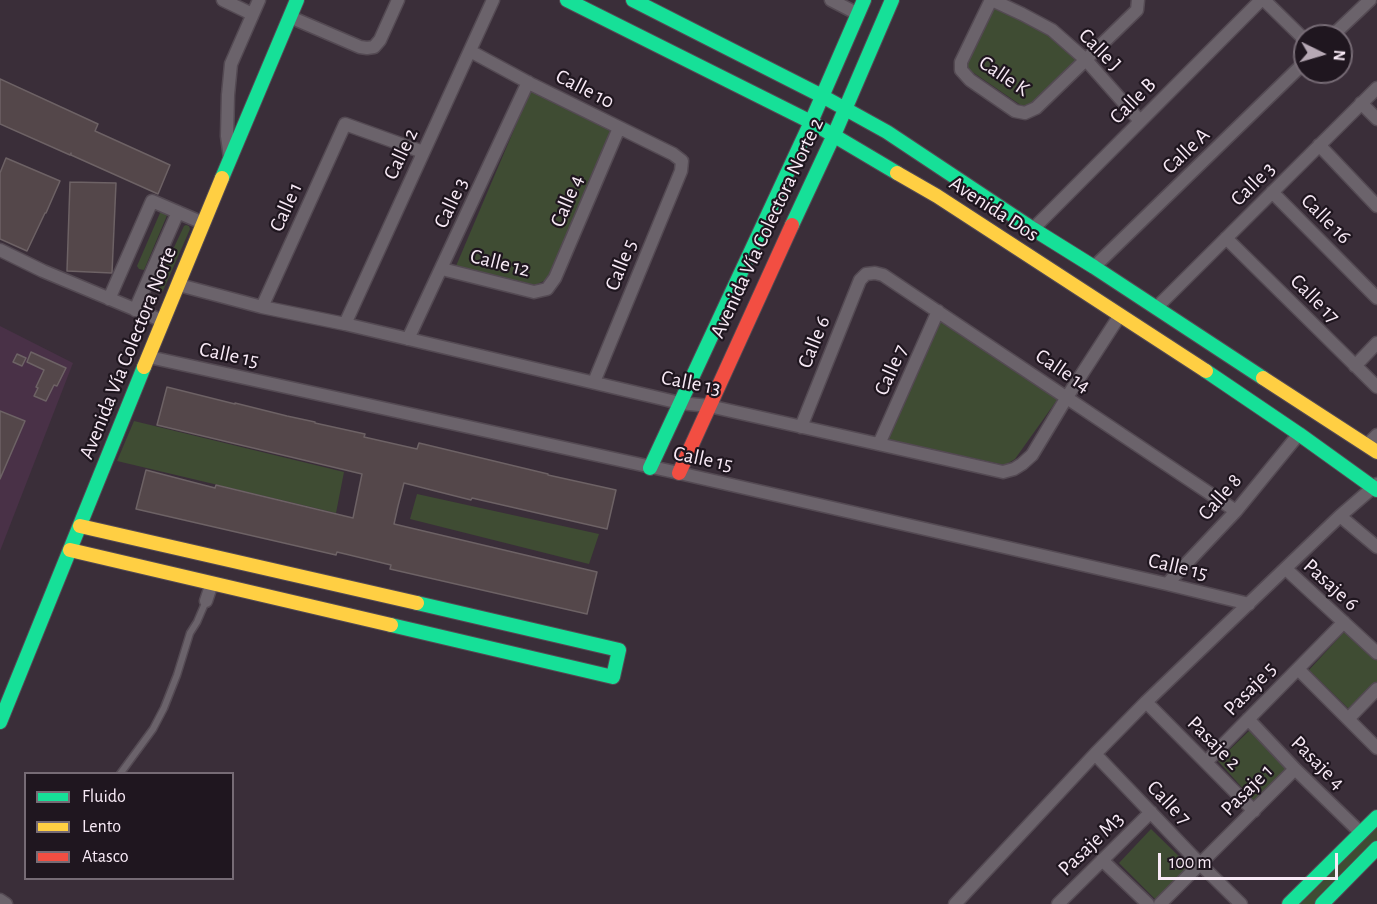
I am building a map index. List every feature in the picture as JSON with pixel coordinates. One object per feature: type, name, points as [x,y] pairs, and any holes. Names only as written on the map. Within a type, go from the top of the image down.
[{"type":"street","points":[[223,0],[252,14]]},
{"type":"street","points":[[230,159],[227,136],[231,64],[259,0]]},
{"type":"street","name":"Avenida Vía Colectora Norte","points":[[0,722],[203,223],[297,0]]},
{"type":"street","points":[[290,17],[367,48],[374,46],[380,40],[398,0]]},
{"type":"street","name":"Calle 2","points":[[345,324],[493,0]]},
{"type":"street","name":"Avenida Dos","points":[[567,0],[811,122],[937,196],[1120,315],[1376,487]]},
{"type":"street","name":"Avenida Dos","points":[[633,0],[822,96],[887,132],[1372,449]]},
{"type":"street","points":[[831,0],[858,14]]},
{"type":"street","name":"Avenida Vía Colectora Norte 2","points":[[650,468],[811,122],[864,0]]},
{"type":"street","name":"Avenida Vía Colectora Norte 2","points":[[679,473],[834,135],[892,0]]},
{"type":"street","name":"Calle J","points":[[991,0],[1052,30],[1086,60],[1140,121]]},
{"type":"street","name":"Calle K","points":[[991,0],[961,62],[961,70],[970,80],[1015,111],[1025,113],[1036,108],[1086,60]]},
{"type":"street","points":[[1263,0],[1293,29]]},
{"type":"street","name":"Calle B","points":[[1033,229],[1263,0]]},
{"type":"street","points":[[1345,24],[1370,0]]},
{"type":"street","points":[[1086,60],[1137,10],[1139,1]]},
{"type":"street","name":"Calle 10","points":[[470,51],[673,154],[682,161]]},
{"type":"street","name":"Calle A","points":[[1094,267],[1293,74]]},
{"type":"street","name":"Calle 3","points":[[408,339],[528,82]]},
{"type":"street","name":"Calle 3","points":[[1156,308],[1377,87]]},
{"type":"street","points":[[1361,103],[1377,119]]},
{"type":"street","name":"Calle 1","points":[[262,306],[345,124],[423,152]]},
{"type":"street","name":"Calle 4","points":[[548,289],[555,278],[619,128]]},
{"type":"street","points":[[1319,145],[1377,206]]},
{"type":"street","name":"Calle 5","points":[[594,382],[681,171],[682,161]]},
{"type":"street","name":"Calle 16","points":[[1272,192],[1377,298]]},
{"type":"street","points":[[109,298],[152,201],[203,223]]},
{"type":"street","points":[[135,310],[178,212]]},
{"type":"street","name":"Calle 17","points":[[1226,237],[1377,387]]},
{"type":"street","points":[[0,250],[163,321]]},
{"type":"street","name":"Calle 12","points":[[442,268],[534,292],[548,289]]},
{"type":"street","name":"Calle 14","points":[[866,274],[883,275],[1236,511]]},
{"type":"street","name":"Calle 6","points":[[801,427],[860,280],[866,274]]},
{"type":"street","name":"Calle 13","points":[[179,285],[680,403],[709,406],[1003,471],[1014,469],[1032,455],[1120,315]]},
{"type":"street","name":"Calle 7","points":[[879,444],[938,311]]},
{"type":"street","points":[[1355,366],[1377,344]]},
{"type":"street","name":"Calle 15","points":[[149,357],[679,473],[1249,604]]},
{"type":"street","name":"Calle 8","points":[[1167,584],[1236,511],[1299,435]]},
{"type":"street","points":[[1372,449],[1377,435]]},
{"type":"street","points":[[955,904],[1146,702],[1340,516],[1376,487]]},
{"type":"street","points":[[1340,516],[1377,548]]},
{"type":"street","points":[[70,550],[613,676],[619,650],[80,526]]},
{"type":"street","name":"Pasaje 6","points":[[1286,569],[1377,653]]},
{"type":"street","points":[[206,602],[212,583]]},
{"type":"street","name":"Pasaje 5","points":[[1206,762],[1344,622]]},
{"type":"street","points":[[587,670],[593,643]]},
{"type":"street","name":"Pasaje 5","points":[[1298,669],[1377,748]]},
{"type":"street","points":[[1348,719],[1377,689]]},
{"type":"street","name":"Pasaje 2","points":[[1146,702],[1254,811]]},
{"type":"street","name":"Pasaje 4","points":[[1248,719],[1295,769],[1361,833]]},
{"type":"street","name":"Calle 7","points":[[1095,754],[1240,904]]},
{"type":"street","name":"Pasaje 1","points":[[1160,904],[1295,769]]},
{"type":"street","name":"Pasaje M3","points":[[1058,904],[1151,812]]},
{"type":"street","points":[[1289,904],[1377,817]]},
{"type":"street","points":[[1322,904],[1377,848]]},
{"type":"street","points":[[1102,860],[1148,904]]},
{"type":"street","points":[[0,900],[6,904]]},
{"type":"lane","points":[[121,772],[153,729],[164,708],[190,633],[206,602]]},
{"type":"shaded area","points":[[0,326],[73,363],[0,551]]},
{"type":"green space","points":[[992,8],[998,8],[1050,34],[1075,56],[1075,64],[1031,107],[1025,108],[968,69],[967,62]]},
{"type":"green space","points":[[533,85],[612,132],[548,279],[535,285],[456,266]]},
{"type":"green space","points":[[164,211],[168,213],[144,270],[139,269],[137,266],[160,213]]},
{"type":"green space","points":[[186,225],[190,229],[163,291],[156,290],[155,288]]},
{"type":"green space","points":[[948,321],[1056,393],[1057,400],[1015,459],[1005,465],[888,440],[887,434],[939,323]]},
{"type":"green space","points":[[134,421],[344,472],[336,513],[117,461]]},
{"type":"green space","points":[[417,494],[599,534],[589,564],[410,519]]},
{"type":"green space","points":[[1345,631],[1377,660],[1377,682],[1350,710],[1309,670]]},
{"type":"green space","points":[[1250,730],[1289,770],[1256,803],[1218,761]]},
{"type":"green space","points":[[1377,823],[1377,842],[1315,904],[1296,904]]},
{"type":"green space","points":[[1151,829],[1190,867],[1156,900],[1119,863]]},
{"type":"building","points":[[0,79],[98,124],[95,131],[170,165],[158,194],[71,155],[71,153],[70,155],[0,124]]},
{"type":"building","points":[[6,158],[60,181],[27,251],[0,239],[0,173]]},
{"type":"building","points":[[70,182],[116,183],[112,273],[67,271]]},
{"type":"building","points":[[31,352],[66,368],[46,401],[34,396],[44,370],[27,362]]},
{"type":"building","points":[[17,354],[26,358],[22,366],[13,362]]},
{"type":"building","points":[[167,387],[365,434],[364,437],[417,449],[419,443],[616,490],[607,529],[404,483],[398,506],[394,524],[597,572],[587,614],[390,569],[391,565],[337,552],[336,555],[136,509],[146,470],[215,488],[216,485],[353,518],[362,474],[157,425]]},
{"type":"building","points":[[0,411],[25,421],[0,479]]},
{"type":"traffic: fast","points":[[222,178],[297,0]]},
{"type":"traffic: fast","points":[[567,0],[811,122],[897,173]]},
{"type":"traffic: fast","points":[[633,0],[822,96],[887,132],[1263,378]]},
{"type":"traffic: fast","points":[[650,468],[811,122],[864,0]]},
{"type":"traffic: fast","points":[[792,225],[834,135],[892,0]]},
{"type":"traffic: fast","points":[[0,722],[144,367]]},
{"type":"traffic: fast","points":[[1206,371],[1377,490]]},
{"type":"traffic: fast","points":[[391,625],[613,677],[619,650],[417,603]]},
{"type":"traffic: fast","points":[[1289,904],[1377,817]]},
{"type":"traffic: fast","points":[[1322,904],[1377,848]]},
{"type":"traffic: slow","points":[[897,173],[937,196],[1206,371]]},
{"type":"traffic: slow","points":[[144,367],[222,178]]},
{"type":"traffic: slow","points":[[1263,378],[1377,452]]},
{"type":"traffic: slow","points":[[80,526],[417,603]]},
{"type":"traffic: slow","points":[[70,550],[391,625]]},
{"type":"traffic: jam","points":[[679,473],[792,225]]}]
